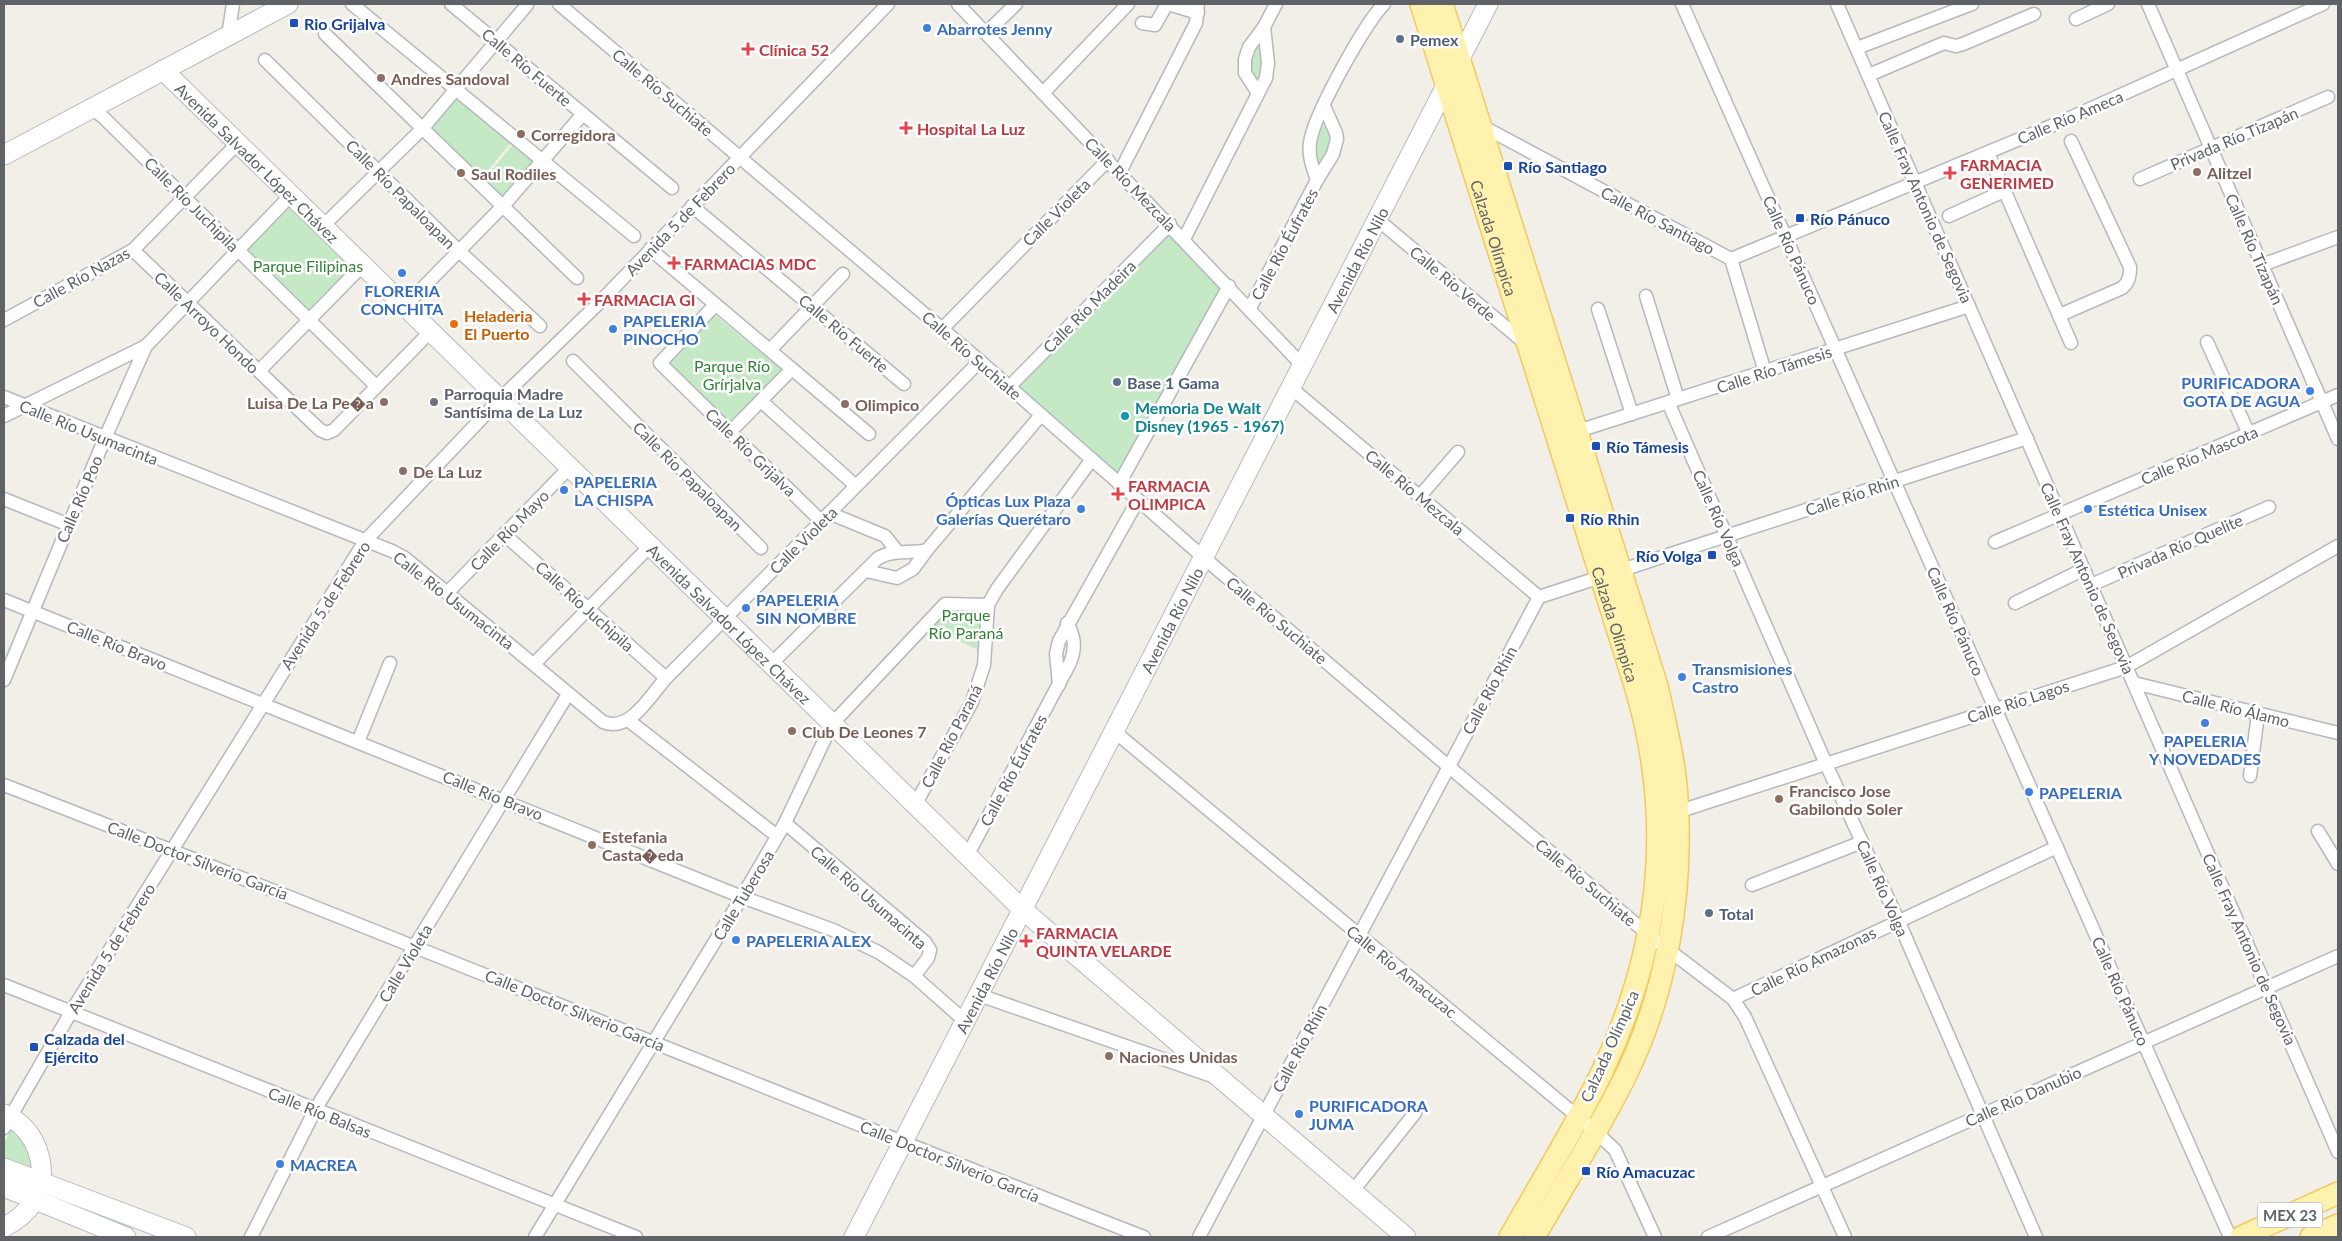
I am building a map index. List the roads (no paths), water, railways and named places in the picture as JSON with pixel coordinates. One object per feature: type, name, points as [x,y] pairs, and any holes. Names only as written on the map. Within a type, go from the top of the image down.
[{"type":"main road","name":"Calzada Olímpica","points":[[1421,4],[1528,346],[1611,573],[1657,686],[1670,746],[1678,812],[1676,891],[1668,950],[1659,986],[1642,1036],[1624,1078],[1534,1237]]},
{"type":"main road","name":"Calzada Olímpica","points":[[1442,4],[1578,431],[1643,710],[1654,767],[1658,816],[1658,856],[1648,935],[1635,990],[1620,1031],[1601,1073],[1510,1237]]},
{"type":"main road","name":"MEX 23","points":[[2242,1237],[2338,1192]]},
{"type":"main road","name":"MEX 23","points":[[2311,1237],[2338,1225]]},
{"type":"street","points":[[228,36],[233,4]]},
{"type":"street","points":[[4,155],[288,4]]},
{"type":"street","points":[[352,4],[457,88],[634,236]]},
{"type":"street","name":"Calle Río Fuerte","points":[[451,4],[672,188]]},
{"type":"street","name":"Calle Río Suchiate","points":[[559,4],[980,361],[1203,557],[1448,766],[1648,935],[1733,999],[1745,1017],[1845,1237]]},
{"type":"street","name":"Avenida 5 de Febrero","points":[[6,1120],[171,850],[365,541],[500,399],[600,302],[888,4]]},
{"type":"street","name":"Calle Río Mezcala","points":[[958,4],[1170,224],[1302,365]]},
{"type":"street","points":[[986,33],[1016,4]]},
{"type":"street","points":[[1043,93],[1128,4]]},
{"type":"street","points":[[1120,172],[1196,23],[1198,8],[1167,4],[1155,25],[1142,23]]},
{"type":"street","points":[[1258,93],[1245,73],[1245,59],[1248,47],[1264,27],[1276,4]]},
{"type":"street","name":"Calle Río Éufrates","points":[[1317,180],[1310,156],[1310,141],[1324,106],[1363,33],[1384,4]]},
{"type":"street","name":"Avenida Río Nilo","points":[[854,1237],[1488,4]]},
{"type":"street","name":"Calle Río Pánuco","points":[[1682,4],[2230,1237]]},
{"type":"street","name":"Calle Fray Antonio de Segovia","points":[[1837,4],[2338,1152]]},
{"type":"street","points":[[1857,48],[1972,4]]},
{"type":"street","points":[[2076,19],[2108,4]]},
{"type":"street","name":"Calle Río Ameca","points":[[1731,259],[1785,235],[1988,153],[2177,71],[2323,4]]},
{"type":"street","points":[[323,226],[423,128],[527,5]]},
{"type":"street","name":"Calle Río Tizapán","points":[[2153,5],[2177,71],[2338,439]]},
{"type":"street","points":[[1869,75],[1944,43],[1956,46],[1963,44],[2034,14]]},
{"type":"street","points":[[1184,239],[1266,78],[1268,62],[1264,27]]},
{"type":"street","points":[[325,34],[576,278]]},
{"type":"street","name":"Calle Río Papaloapan","points":[[265,60],[459,251],[540,326]]},
{"type":"street","name":"Avenida Salvador López Chávez","points":[[163,70],[1023,910],[1406,1237]]},
{"type":"street","name":"Privada Río Tizapán","points":[[2140,179],[2328,98]]},
{"type":"street","name":"Calle Río Éufrates","points":[[1250,308],[1317,180],[1333,154],[1337,139],[1335,128],[1324,106]]},
{"type":"street","name":"Calle Río Juchipila","points":[[92,108],[376,386]]},
{"type":"street","points":[[405,306],[503,206],[583,114]]},
{"type":"street","name":"Calle Río Santiago","points":[[1480,125],[1731,259],[1765,372]]},
{"type":"street","points":[[2060,315],[2122,288],[2129,280],[2130,273],[2130,267],[2071,141]]},
{"type":"street","name":"Calle Río Nazas","points":[[4,320],[133,250],[238,143]]},
{"type":"street","points":[[1988,153],[2071,343]]},
{"type":"street","name":"Calle Violeta","points":[[942,329],[1108,160]]},
{"type":"street","points":[[1949,216],[2004,191]]},
{"type":"street","name":"Calle Río Poo","points":[[4,680],[68,525],[146,346],[186,302],[291,195]]},
{"type":"street","name":"Calle Río Fuerte","points":[[692,206],[904,384]]},
{"type":"street","name":"Calle Río Verde","points":[[1377,219],[1528,346]]},
{"type":"street","name":"Calle Río Madeira","points":[[1009,387],[1170,224]]},
{"type":"street","points":[[2262,265],[2338,237]]},
{"type":"street","points":[[650,249],[869,434]]},
{"type":"street","name":"Calle Arroyo Hondo","points":[[133,250],[320,430],[326,433],[334,430],[376,386]]},
{"type":"street","points":[[258,371],[363,265]]},
{"type":"street","points":[[770,350],[843,274]]},
{"type":"street","name":"Calle Río Éufrates","points":[[1120,484],[1229,286]]},
{"type":"street","name":"Calle Río Volga","points":[[1646,296],[1673,401],[1726,536],[1826,764],[1898,920],[2036,1237]]},
{"type":"street","name":"Calle Río Grijalva","points":[[715,305],[660,363],[730,432],[825,517]]},
{"type":"street","name":"Calle Río Támesis","points":[[1578,431],[1969,306]]},
{"type":"street","points":[[1598,309],[1632,414]]},
{"type":"street","points":[[376,386],[431,331]]},
{"type":"street","points":[[2206,342],[2250,434]]},
{"type":"street","points":[[4,416],[146,346]]},
{"type":"street","name":"Calle Violeta","points":[[628,720],[666,678],[980,361]]},
{"type":"street","name":"Calle Río Papaloapan","points":[[573,362],[761,548]]},
{"type":"street","points":[[730,432],[792,369]]},
{"type":"street","name":"Calle Río Mezcala","points":[[1290,387],[1539,596]]},
{"type":"street","name":"Calle Río Mascota","points":[[1995,542],[2338,395]]},
{"type":"street","name":"Calle Río Usumacinta","points":[[4,397],[392,551],[405,558],[603,722],[616,725],[628,720]]},
{"type":"street","points":[[761,401],[856,486]]},
{"type":"street","points":[[866,571],[898,578],[913,569],[1041,415]]},
{"type":"street","name":"Calle Río Rhin","points":[[1199,1237],[1539,596],[2027,438]]},
{"type":"street","points":[[1420,496],[1458,452]]},
{"type":"street","name":"Calle Río Paraná","points":[[915,805],[972,702],[980,682],[984,665],[988,605],[996,589],[1092,459]]},
{"type":"street","name":"Calle Río Mayo","points":[[447,593],[570,467]]},
{"type":"street","points":[[4,499],[68,525]]},
{"type":"street","name":"Calle Río Éufrates","points":[[967,856],[1070,663],[1074,650],[1074,637],[1068,623],[1138,500]]},
{"type":"street","name":"Privada Río Quelite","points":[[2091,585],[2269,507]]},
{"type":"street","points":[[825,517],[885,536],[897,551]]},
{"type":"street","name":"Calle Río Juchipila","points":[[504,534],[666,678]]},
{"type":"street","points":[[534,664],[650,546]]},
{"type":"street","name":"Calle Río Lagos","points":[[1678,812],[2126,667],[2338,546]]},
{"type":"street","points":[[771,664],[878,558],[897,551],[907,553],[927,550]]},
{"type":"street","points":[[2015,603],[2084,569]]},
{"type":"street","name":"Calle Río Bravo","points":[[4,600],[505,800],[742,897],[861,942],[914,976],[966,1021]]},
{"type":"street","name":"Calle Tuberosa","points":[[535,1237],[785,823],[832,724],[944,604],[988,605]]},
{"type":"street","points":[[358,742],[390,663]]},
{"type":"street","name":"Calle Río Álamo","points":[[2134,683],[2338,733]]},
{"type":"street","name":"Calle Violeta","points":[[251,1237],[315,1110],[568,694]]},
{"type":"street","points":[[2250,776],[2258,714]]},
{"type":"street","points":[[628,720],[777,836]]},
{"type":"street","name":"Calle Río Amacuzac","points":[[1115,732],[1358,936],[1595,1131],[1615,1150],[1655,1237]]},
{"type":"street","name":"Calle Doctor Silverio García","points":[[4,785],[415,946],[902,1143],[1144,1237]]},
{"type":"street","name":"Calle Río Usumacinta","points":[[785,823],[925,942],[930,950],[928,958],[914,976]]},
{"type":"street","points":[[2318,831],[2338,864]]},
{"type":"street","points":[[1752,885],[1862,842]]},
{"type":"street","name":"Calle Río Amazonas","points":[[1733,999],[2057,847]]},
{"type":"street","name":"Calle Río Danubio","points":[[1708,1237],[2338,956]]},
{"type":"street","name":"Calle Río Balsas","points":[[4,985],[636,1237]]},
{"type":"street","points":[[979,995],[1221,1080]]},
{"type":"street","points":[[1352,1192],[1415,1113]]},
{"type":"street","points":[[6,1120],[31,1135],[38,1148],[42,1163],[41,1182]]},
{"type":"street","points":[[4,1168],[186,1237]]},
{"type":"street","points":[[4,1187],[126,1237]]},
{"type":"street","points":[[4,1227],[29,1210],[35,1200]]},
{"type":"place","name":"Rio Grijalva","points":[[294,23]]},
{"type":"place","name":"Abarrotes Jenny","points":[[927,28]]},
{"type":"place","name":"Pemex","points":[[1400,39]]},
{"type":"place","name":"Clínica 52","points":[[748,49]]},
{"type":"place","name":"Andres Sandoval","points":[[381,78]]},
{"type":"place","name":"Hospital La Luz","points":[[906,128]]},
{"type":"place","name":"Corregidora","points":[[521,134]]},
{"type":"place","name":"Río Santiago","points":[[1508,166]]},
{"type":"place","name":"Alitzel","points":[[2197,172]]},
{"type":"place","name":"Saul Rodiles","points":[[461,173]]},
{"type":"place","name":"FARMACIA GENERIMED","points":[[1950,173]]},
{"type":"place","name":"Río Pánuco","points":[[1800,218]]},
{"type":"place","name":"FARMACIAS MDC","points":[[674,263]]},
{"type":"place","name":"FLORERIA CONCHITA","points":[[402,273]]},
{"type":"place","name":"FARMACIA GI","points":[[584,299]]},
{"type":"place","name":"Heladeria El Puerto","points":[[454,324]]},
{"type":"place","name":"PAPELERIA PINOCHO","points":[[613,329]]},
{"type":"place","name":"Base 1 Gama","points":[[1117,382]]},
{"type":"place","name":"PURIFICADORA GOTA DE AGUA","points":[[2310,391]]},
{"type":"place","name":"Luisa De La Pe�a","points":[[384,402]]},
{"type":"place","name":"Parroquia Madre Santísima de La Luz","points":[[434,402]]},
{"type":"place","name":"Olimpico","points":[[845,404]]},
{"type":"place","name":"Memoria De Walt Disney (1965 - 1967)","points":[[1125,416]]},
{"type":"place","name":"Río Támesis","points":[[1596,446]]},
{"type":"place","name":"De La Luz","points":[[403,471]]},
{"type":"place","name":"PAPELERIA LA CHISPA","points":[[564,490]]},
{"type":"place","name":"FARMACIA OLIMPICA","points":[[1118,494]]},
{"type":"place","name":"Ópticas Lux Plaza Galerías Querétaro","points":[[1081,509]]},
{"type":"place","name":"Estética Unisex","points":[[2088,509]]},
{"type":"place","name":"Río Rhin","points":[[1570,518]]},
{"type":"place","name":"Río Volga","points":[[1712,555]]},
{"type":"place","name":"PAPELERIA SIN NOMBRE","points":[[746,608]]},
{"type":"place","name":"Transmisiones Castro","points":[[1682,677]]},
{"type":"place","name":"PAPELERIA Y NOVEDADES","points":[[2205,723]]},
{"type":"place","name":"Club De Leones 7","points":[[792,731]]},
{"type":"place","name":"PAPELERIA","points":[[2029,792]]},
{"type":"place","name":"Francisco Jose Gabilondo Soler","points":[[1779,799]]},
{"type":"place","name":"Estefania Casta�eda","points":[[592,845]]},
{"type":"place","name":"Total","points":[[1709,913]]},
{"type":"place","name":"PAPELERIA ALEX","points":[[736,940]]},
{"type":"place","name":"FARMACIA QUINTA VELARDE","points":[[1026,941]]},
{"type":"place","name":"Calzada del Ejército","points":[[34,1047]]},
{"type":"place","name":"Naciones Unidas","points":[[1109,1056]]},
{"type":"place","name":"PURIFICADORA JUMA","points":[[1299,1114]]},
{"type":"place","name":"MACREA","points":[[280,1164]]},
{"type":"place","name":"Río Amacuzac","points":[[1586,1171]]},
{"type":"park label","name":"Parque Filipinas","points":[[308,265]]},
{"type":"park label","name":"Parque Río Grírjalva","points":[[732,374]]},
{"type":"park label","name":"Parque Río Paraná","points":[[966,623]]}]
